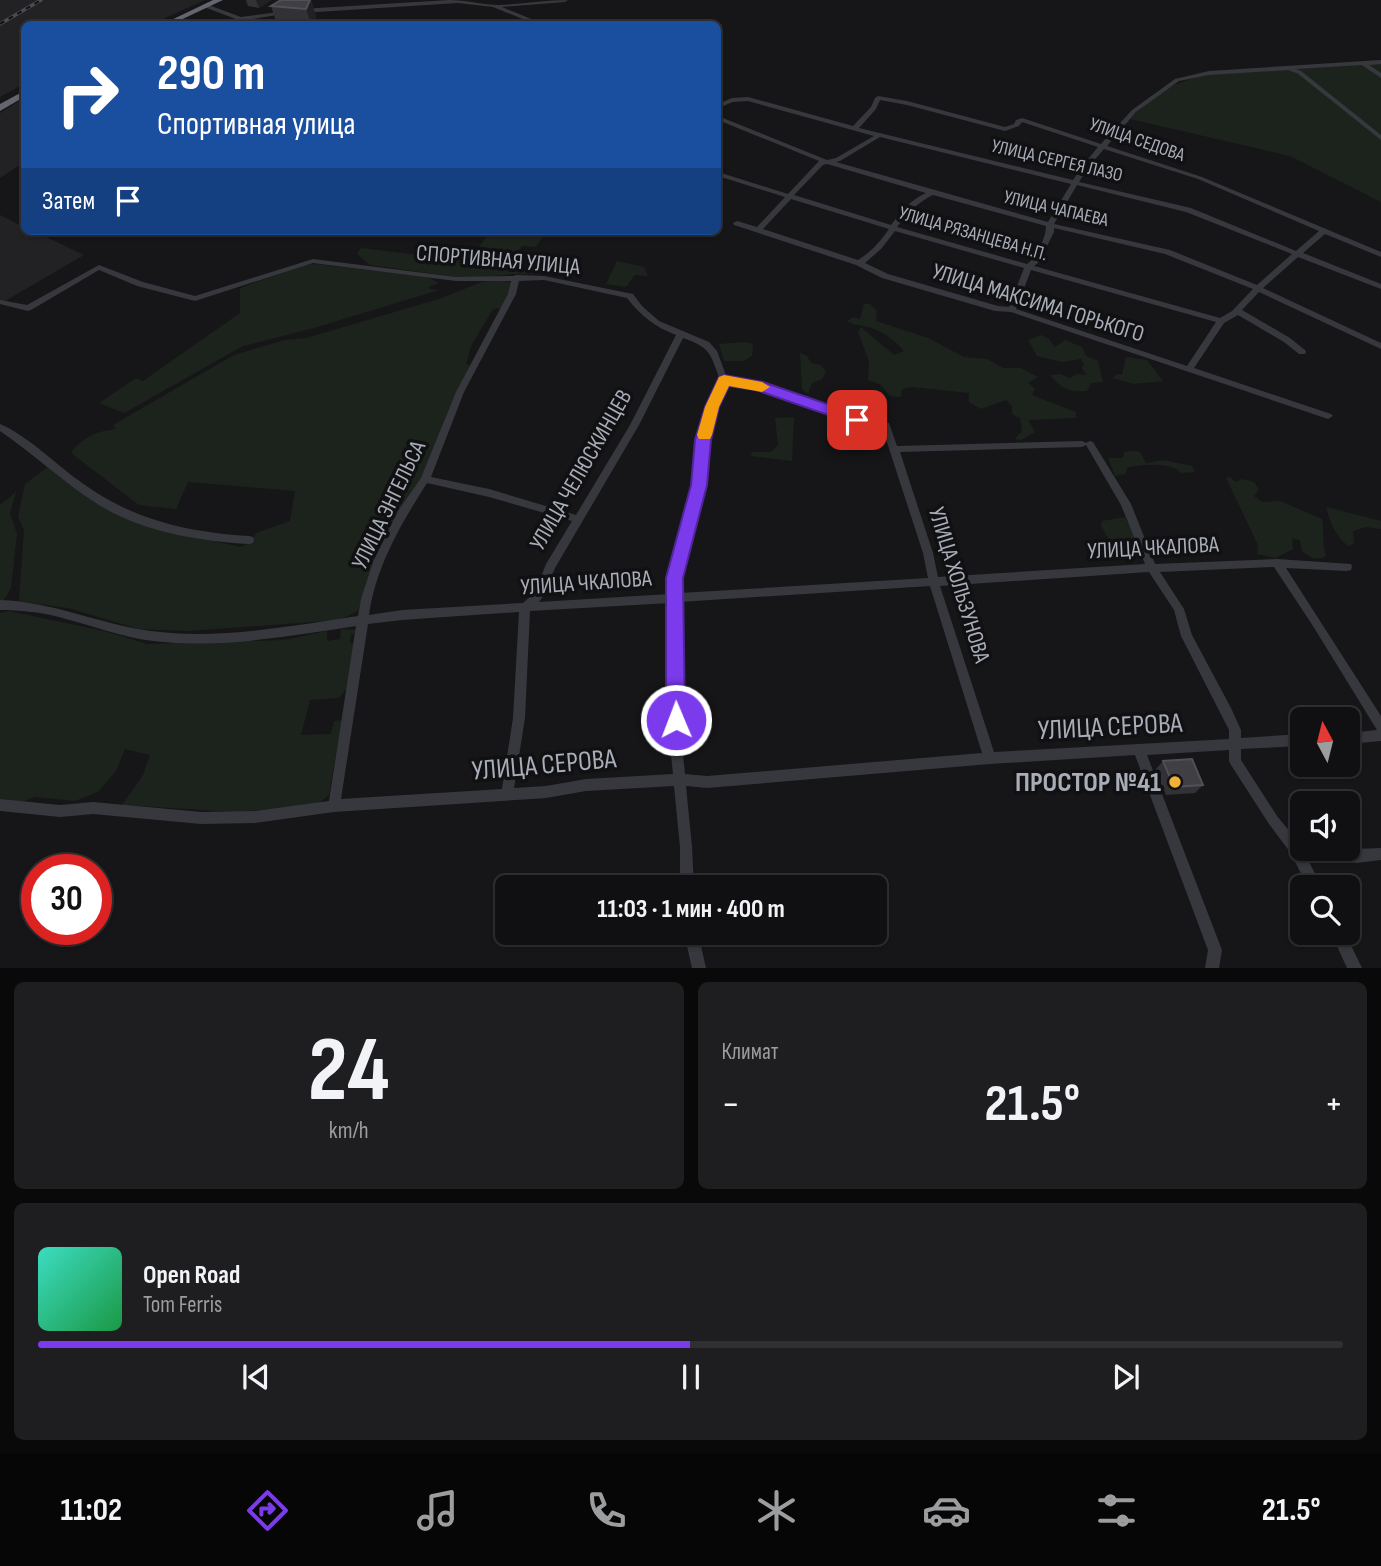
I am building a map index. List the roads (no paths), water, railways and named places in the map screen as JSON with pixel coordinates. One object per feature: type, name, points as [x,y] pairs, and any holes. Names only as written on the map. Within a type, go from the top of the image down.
[{"type":"highway","points":[[174,21],[219,0]]},
{"type":"highway","points":[[0,108],[21,96]]},
{"type":"street","points":[[206,6],[236,19],[253,21],[298,11],[458,1],[494,6],[565,0]]},
{"type":"street","points":[[494,6],[532,21]]},
{"type":"street","points":[[1012,310],[1029,266],[1035,262],[1050,232],[1050,225],[1086,165],[1134,111],[1177,80],[1209,73],[1291,70],[1381,62]]},
{"type":"street","points":[[1364,64],[1381,76]]},
{"type":"street","points":[[1291,70],[1299,72],[1381,138]]},
{"type":"street","name":"УЛИЦА СЕДОВА","points":[[856,127],[874,108],[878,98],[1005,129],[1012,129],[1022,120],[1200,178],[1381,255]]},
{"type":"street","name":"УЛИЦА СЕРГЕЯ ЛАЗО","points":[[721,105],[732,100],[748,99],[879,135],[1188,210],[1381,287]]},
{"type":"street","name":"УЛИЦА ЧАПАЕВА","points":[[721,119],[828,162],[1050,225],[1167,252],[1259,289],[1381,346]]},
{"type":"street","points":[[759,229],[821,163],[838,160],[879,135]]},
{"type":"street","name":"УЛИЦА РЯЗАНЦЕВА Н.П.","points":[[721,175],[892,228],[1220,320]]},
{"type":"street","points":[[859,263],[874,253],[912,202],[932,192]]},
{"type":"street","name":"УЛИЦА МАКСИМА ГОРЬКОГО","points":[[737,223],[859,263],[885,276],[991,307],[1012,310],[1328,416]]},
{"type":"street","points":[[1189,369],[1220,320],[1237,310],[1265,281],[1325,231]]},
{"type":"street","name":"СПОРТИВНАЯ УЛИЦА","points":[[0,302],[28,308],[99,267],[140,284],[195,299],[313,261],[481,281],[516,277],[544,278],[628,295],[644,315],[680,335],[697,340],[713,351],[724,380]]},
{"type":"street","name":"УЛИЦА ЭНГЕЛЬСА","points":[[334,806],[363,619],[378,562],[402,514],[425,479],[460,392],[512,294],[516,277]]},
{"type":"street","points":[[1237,310],[1257,324],[1290,340],[1302,352]]},
{"type":"street","name":"УЛИЦА ЧЕЛЮСКИНЦЕВ","points":[[525,608],[539,595],[550,567],[634,425],[680,335]]},
{"type":"street","points":[[687,875],[687,847],[676,745],[675,578],[699,485],[703,440],[712,407],[724,380]]},
{"type":"street","name":"УЛИЦА ХОЛЬЗУНОВА","points":[[724,380],[758,386],[836,414],[886,425],[990,758]]},
{"type":"street","points":[[0,427],[32,446],[106,505],[142,519],[220,539],[249,540]]},
{"type":"street","points":[[895,449],[1086,444],[1126,504],[1152,568],[1179,608],[1187,636],[1235,730],[1235,761],[1240,771],[1273,820],[1290,838]]},
{"type":"street","points":[[425,479],[489,493],[577,519]]},
{"type":"street","points":[[1277,563],[1307,606],[1326,641],[1381,726]]},
{"type":"street","name":"УЛИЦА ЧКАЛОВА","points":[[0,605],[79,617],[150,635],[201,638],[279,634],[363,619],[1152,568],[1277,563],[1347,567]]},
{"type":"street","points":[[507,794],[519,718],[525,608]]},
{"type":"street","points":[[1360,737],[1381,736]]},
{"type":"street","name":"УЛИЦА СЕРОВА","points":[[0,805],[60,811],[93,808],[201,818],[255,817],[334,806],[546,792],[586,785],[679,780],[707,782],[990,758],[1290,741]]},
{"type":"street","points":[[1139,749],[1215,950],[1212,968]]},
{"type":"street","points":[[1360,856],[1381,855]]},
{"type":"street","points":[[694,945],[699,968]]},
{"type":"street","points":[[1344,945],[1355,968]]},
{"type":"railway","points":[[0,24],[41,0]]},
{"type":"place","name":"ПРОСТОР №41","points":[[1175,782]]}]
